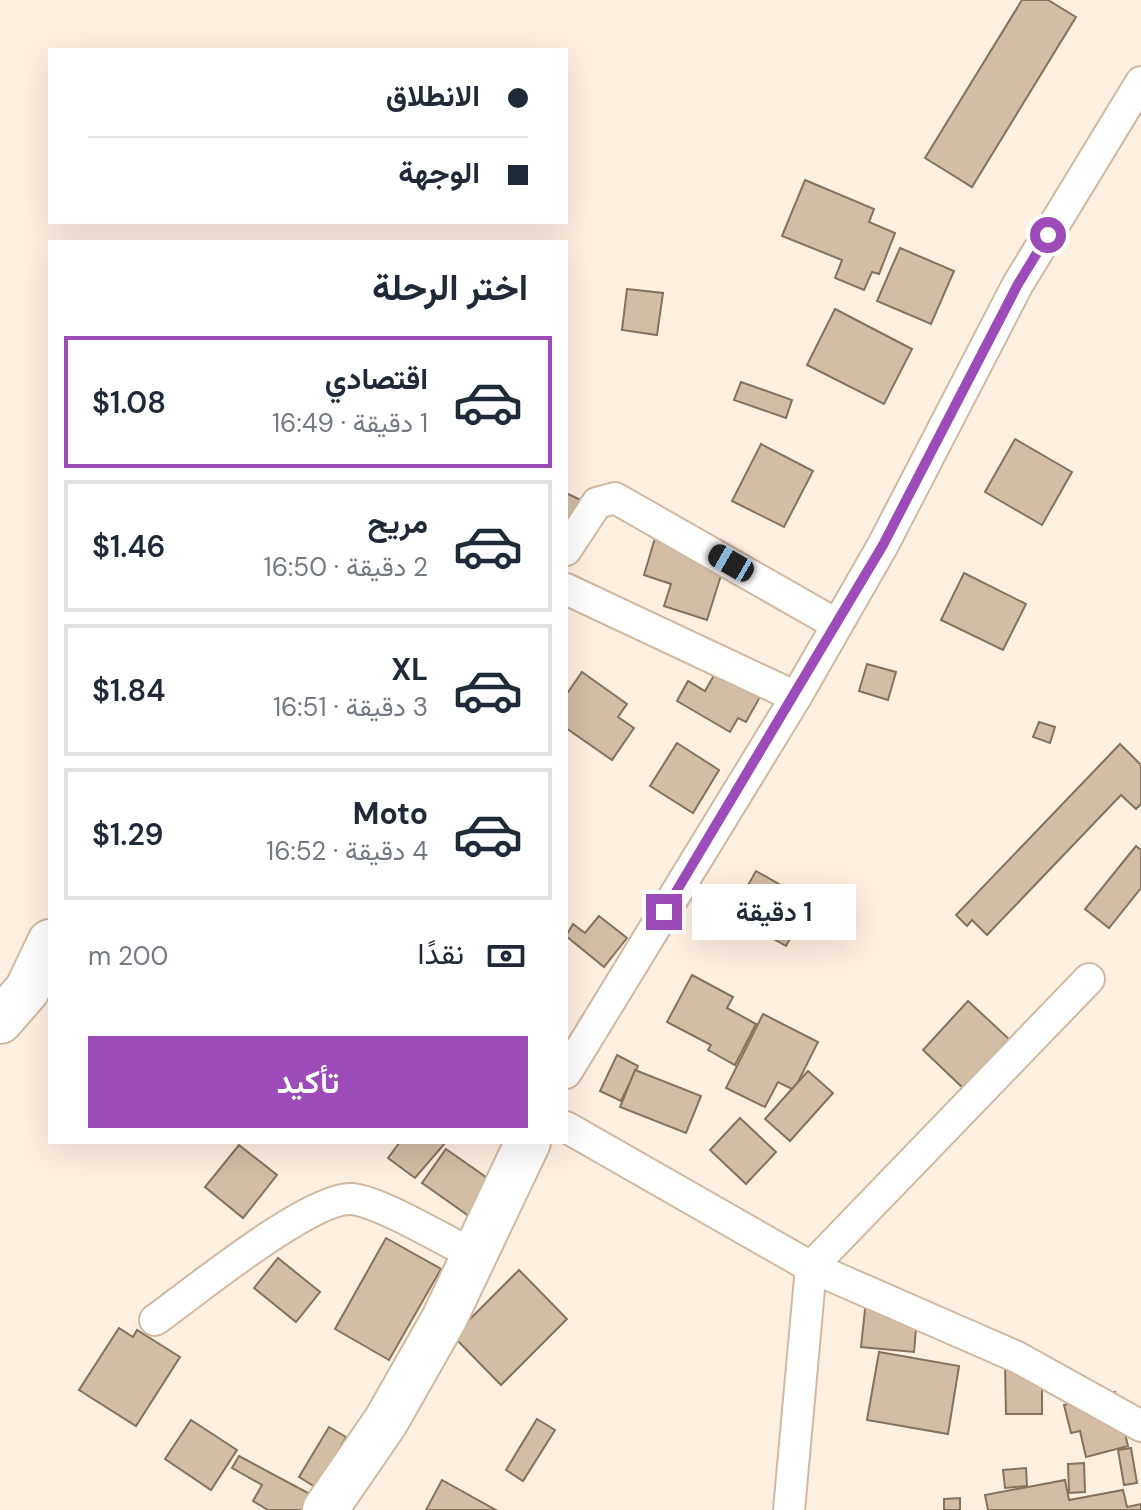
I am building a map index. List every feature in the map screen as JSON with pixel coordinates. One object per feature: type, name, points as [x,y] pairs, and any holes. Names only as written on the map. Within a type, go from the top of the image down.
[{"type":"street","points":[[568,1070],[796,697],[883,545],[1018,284],[1141,82]]},
{"type":"street","points":[[568,547],[597,503],[615,498],[836,624]]},
{"type":"street","points":[[568,590],[796,697]]},
{"type":"street","points":[[0,1021],[27,990],[48,946]]},
{"type":"street","points":[[789,1510],[811,1267],[1089,979]]},
{"type":"street","points":[[568,1128],[811,1267],[1017,1357],[1141,1426]]},
{"type":"street","points":[[325,1510],[386,1421],[444,1319],[527,1144]]},
{"type":"street","points":[[155,1320],[299,1218],[336,1200],[364,1202],[474,1255]]},
{"type":"building","points":[[1022,0],[1048,0],[1076,17],[972,187],[925,158]]},
{"type":"building","points":[[805,180],[874,209],[869,222],[895,233],[879,274],[872,272],[864,290],[835,278],[842,260],[782,236]]},
{"type":"building","points":[[900,248],[954,271],[931,324],[877,301]]},
{"type":"building","points":[[627,289],[663,293],[657,335],[622,330]]},
{"type":"building","points":[[835,309],[912,349],[884,404],[807,365]]},
{"type":"building","points":[[741,382],[792,400],[786,418],[734,400]]},
{"type":"building","points":[[1015,439],[1072,472],[1042,525],[985,492]]},
{"type":"building","points":[[761,444],[813,471],[784,527],[732,501]]},
{"type":"building","points":[[568,494],[585,502],[568,537]]},
{"type":"building","points":[[658,528],[729,550],[707,620],[664,606],[671,584],[644,575]]},
{"type":"building","points":[[964,573],[1026,604],[1003,650],[941,620]]},
{"type":"building","points":[[867,664],[896,672],[888,700],[859,691]]},
{"type":"building","points":[[717,670],[761,695],[746,722],[738,718],[730,732],[677,701],[688,681],[705,691]]},
{"type":"building","points":[[582,672],[627,704],[618,717],[634,728],[612,760],[568,729],[568,692]]},
{"type":"building","points":[[1039,722],[1055,727],[1050,743],[1033,737]]},
{"type":"building","points":[[677,743],[719,770],[693,813],[650,786]]},
{"type":"building","points":[[1120,744],[1141,765],[1141,804],[1136,809],[1121,795],[987,935],[972,920],[967,926],[956,915]]},
{"type":"building","points":[[1136,846],[1141,850],[1141,888],[1109,928],[1085,909]]},
{"type":"building","points":[[756,871],[793,892],[784,909],[801,919],[786,946],[731,915]]},
{"type":"building","points":[[599,916],[627,938],[604,967],[568,938],[573,924],[585,933]]},
{"type":"building","points":[[692,975],[733,997],[727,1008],[756,1024],[735,1065],[708,1050],[711,1045],[667,1022]]},
{"type":"building","points":[[968,1001],[1009,1039],[964,1089],[923,1050]]},
{"type":"building","points":[[763,1014],[818,1042],[794,1090],[778,1082],[765,1107],[726,1088]]},
{"type":"building","points":[[617,1055],[638,1066],[621,1101],[600,1091]]},
{"type":"building","points":[[635,1070],[701,1096],[686,1133],[620,1107]]},
{"type":"building","points":[[808,1071],[833,1093],[790,1141],[765,1119]]},
{"type":"building","points":[[740,1118],[776,1152],[746,1184],[710,1150]]},
{"type":"building","points":[[398,1144],[444,1144],[415,1178],[388,1158]]},
{"type":"building","points":[[239,1145],[277,1175],[243,1218],[205,1187]]},
{"type":"building","points":[[446,1149],[493,1182],[469,1216],[422,1183]]},
{"type":"building","points":[[386,1238],[441,1269],[389,1360],[335,1329]]},
{"type":"building","points":[[278,1258],[320,1292],[296,1322],[254,1288]]},
{"type":"building","points":[[519,1270],[567,1319],[501,1385],[453,1336]]},
{"type":"building","points":[[866,1300],[918,1305],[914,1352],[861,1347]]},
{"type":"building","points":[[119,1328],[133,1337],[137,1330],[180,1357],[136,1426],[79,1390]]},
{"type":"building","points":[[879,1352],[959,1366],[948,1434],[867,1420]]},
{"type":"building","points":[[1005,1365],[1042,1365],[1042,1414],[1006,1414]]},
{"type":"building","points":[[1115,1392],[1128,1446],[1086,1457],[1080,1431],[1071,1433],[1064,1405]]},
{"type":"building","points":[[537,1419],[555,1430],[523,1481],[506,1470]]},
{"type":"building","points":[[191,1420],[237,1450],[211,1490],[165,1459]]},
{"type":"building","points":[[329,1427],[346,1437],[317,1488],[299,1477]]},
{"type":"building","points":[[1131,1448],[1137,1483],[1124,1485],[1118,1450]]},
{"type":"building","points":[[239,1456],[323,1501],[319,1510],[268,1510],[253,1501],[262,1485],[232,1468]]},
{"type":"building","points":[[1084,1463],[1085,1492],[1069,1493],[1068,1464]]},
{"type":"building","points":[[1026,1468],[1027,1486],[1005,1488],[1003,1470]]},
{"type":"building","points":[[442,1480],[496,1510],[426,1510]]},
{"type":"building","points":[[1065,1480],[1069,1500],[1123,1490],[1127,1507],[1141,1504],[1141,1510],[988,1510],[985,1495]]},
{"type":"building","points":[[960,1498],[960,1510],[944,1510],[944,1499]]},
{"type":"route","points":[[664,912],[796,697],[883,545],[1018,284],[1048,235]]}]
